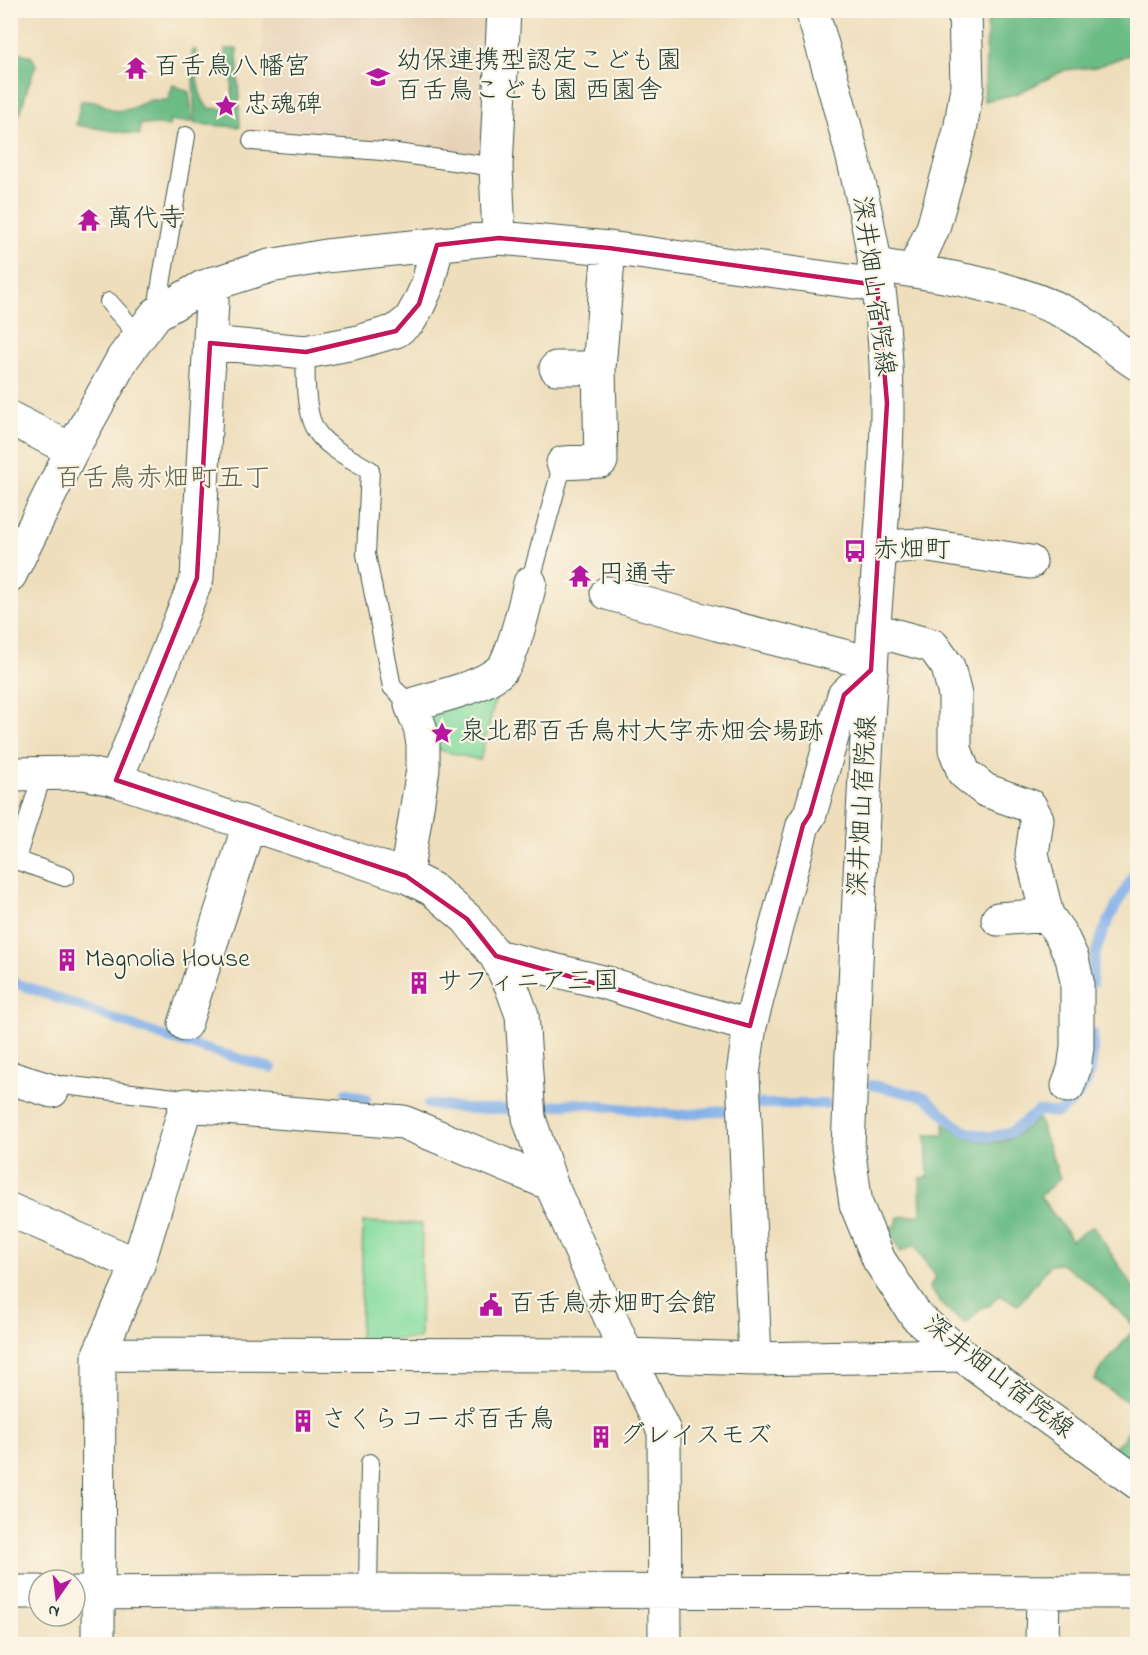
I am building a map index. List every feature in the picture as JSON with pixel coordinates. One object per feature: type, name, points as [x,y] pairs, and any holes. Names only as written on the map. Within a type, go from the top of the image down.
[{"type":"street","points":[[499,238],[496,167],[504,10]]},
{"type":"street","name":"深井畑山宿院線","points":[[812,10],[840,105],[860,188],[883,325],[887,404],[885,476],[871,666],[848,1147],[856,1204],[879,1260],[916,1316],[962,1355],[1137,1483]]},
{"type":"street","points":[[914,270],[933,228],[960,131],[967,87],[965,10]]},
{"type":"street","points":[[10,576],[72,450],[123,358],[148,325],[203,287],[270,266],[326,256],[499,238],[876,275],[914,270],[1032,299],[1068,314],[1102,336],[1137,364]]},
{"type":"street","points":[[210,343],[306,352],[354,343],[396,331],[410,320],[420,304],[428,284],[437,244]]},
{"type":"street","points":[[563,463],[601,461],[599,368],[609,248]]},
{"type":"street","points":[[117,780],[196,578],[213,284]]},
{"type":"street","points":[[556,368],[599,368]]},
{"type":"street","points":[[10,418],[72,450]]},
{"type":"street","points":[[879,547],[923,545],[1030,562]]},
{"type":"street","points":[[406,876],[423,769],[420,727],[411,705],[481,683],[503,669],[513,645],[531,583]]},
{"type":"street","points":[[607,593],[871,666],[844,695],[810,814],[803,825],[750,1026],[743,1074],[755,1359]]},
{"type":"street","points":[[874,630],[933,646],[948,667],[955,695],[955,749],[964,773],[985,790],[1030,806],[1037,819],[1032,854],[1047,915],[1061,934],[1072,958],[1077,981],[1077,1047],[1074,1069],[1068,1086]]},
{"type":"street","points":[[26,774],[84,773],[117,780],[406,876],[432,889],[467,919],[496,956],[511,985],[522,1015],[529,1118],[551,1184],[627,1355],[664,1431],[665,1644]]},
{"type":"street","points":[[185,1024],[249,825]]},
{"type":"street","points":[[998,919],[1047,915]]},
{"type":"street","points":[[496,956],[607,983],[750,1026]]},
{"type":"street","points":[[10,1078],[52,1091]]},
{"type":"street","points":[[98,1644],[87,1593],[99,1354],[138,1264],[186,1105],[403,1122],[551,1184]]},
{"type":"street","points":[[10,1210],[138,1264]]},
{"type":"street","points":[[99,1354],[627,1355],[755,1359],[962,1355]]},
{"type":"street","points":[[10,1592],[27,1592]]},
{"type":"street","points":[[1042,1644],[1043,1592]]},
{"type":"street","points":[[87,1593],[1137,1592]]},
{"type":"lane","points":[[110,302],[148,325],[186,136]]},
{"type":"lane","points":[[252,141],[382,151],[496,167]]},
{"type":"lane","points":[[306,352],[305,378],[314,428],[328,444],[370,470],[366,554],[392,687],[411,705]]},
{"type":"lane","points":[[531,583],[563,463]]},
{"type":"lane","points":[[26,774],[13,858],[65,877]]},
{"type":"lane","points":[[52,1091],[63,1085],[175,1098],[186,1105]]},
{"type":"lane","points":[[368,1591],[370,1463]]},
{"type":"highlighted area","points":[[499,238],[609,248],[877,285],[887,403],[871,670],[844,695],[810,814],[803,825],[750,1026],[496,956],[467,919],[406,876],[116,780],[197,578],[210,343],[306,352],[396,331],[419,304],[437,245]]},
{"type":"shaded area","name":"幼保連携型認定こども園 百舌鳥こども園 西園舎","points":[[263,11],[494,11],[489,146],[477,157],[264,133]]},
{"type":"green space","points":[[988,11],[1137,11],[1137,56],[1136,52],[1096,67],[1065,70],[1016,94],[984,101]]},
{"type":"green space","points":[[11,49],[32,57],[36,65],[20,114],[11,113]]},
{"type":"green space","points":[[225,49],[237,49],[240,127],[195,124],[192,50],[196,50],[198,81],[201,95],[208,108],[233,110],[232,76],[226,76]]},
{"type":"green space","points":[[173,85],[189,92],[193,122],[170,121],[169,126],[140,124],[140,135],[76,125],[81,101],[97,102],[115,111],[130,109],[151,100],[168,100]]},
{"type":"green space","points":[[480,696],[495,700],[480,760],[436,749],[427,707]]},
{"type":"green space","points":[[1038,1118],[1060,1178],[1040,1196],[1072,1240],[1093,1226],[1137,1293],[1137,1470],[1110,1451],[1124,1438],[1136,1416],[1132,1405],[1095,1380],[1099,1371],[1134,1330],[1130,1321],[1085,1280],[1061,1264],[1050,1265],[1018,1305],[999,1295],[990,1305],[981,1308],[966,1324],[945,1308],[929,1288],[936,1278],[914,1245],[901,1252],[886,1227],[896,1226],[898,1217],[921,1215],[920,1178],[928,1177],[926,1135],[944,1135],[944,1123],[969,1137],[997,1142],[1015,1136]]},
{"type":"green space","points":[[363,1222],[422,1224],[420,1339],[360,1340]]},
{"type":"waterway","points":[[1092,984],[1096,952],[1101,937],[1138,866]]},
{"type":"waterway","points":[[10,981],[167,1038],[272,1068]]},
{"type":"waterway","points":[[872,1085],[925,1097],[967,1132],[989,1137],[1010,1133],[1038,1111],[1058,1113],[1078,1096],[1084,1088],[1091,1069],[1093,1033]]},
{"type":"waterway","points":[[346,1092],[366,1099]]},
{"type":"waterway","points":[[544,1107],[575,1103],[679,1115],[733,1110],[755,1104],[826,1104]]},
{"type":"waterway","points":[[428,1104],[471,1109],[521,1109]]},
{"type":"place","name":"百舌鳥八幡宮","points":[[136,68]]},
{"type":"place","name":"幼保連携型認定こども園 百舌鳥こども園 西園舎","points":[[378,77]]},
{"type":"place","name":"忠魂碑","points":[[226,106]]},
{"type":"place","name":"萬代寺","points":[[89,220]]},
{"type":"place","name":"赤畑町","points":[[855,551]]},
{"type":"place","name":"円通寺","points":[[580,576]]},
{"type":"place","name":"泉北郡百舌鳥村大字赤畑会場跡","points":[[442,733]]},
{"type":"place","name":"Magnolia House","points":[[67,960]]},
{"type":"place","name":"サフィニア三国","points":[[419,983]]},
{"type":"place","name":"百舌鳥赤畑町会館","points":[[491,1305]]},
{"type":"place","name":"さくらコーポ百舌鳥","points":[[303,1421]]},
{"type":"place","name":"グレイスモズ","points":[[601,1437]]},
{"type":"district","name":"百舌鳥赤畑町五丁","points":[[163,479]]}]
